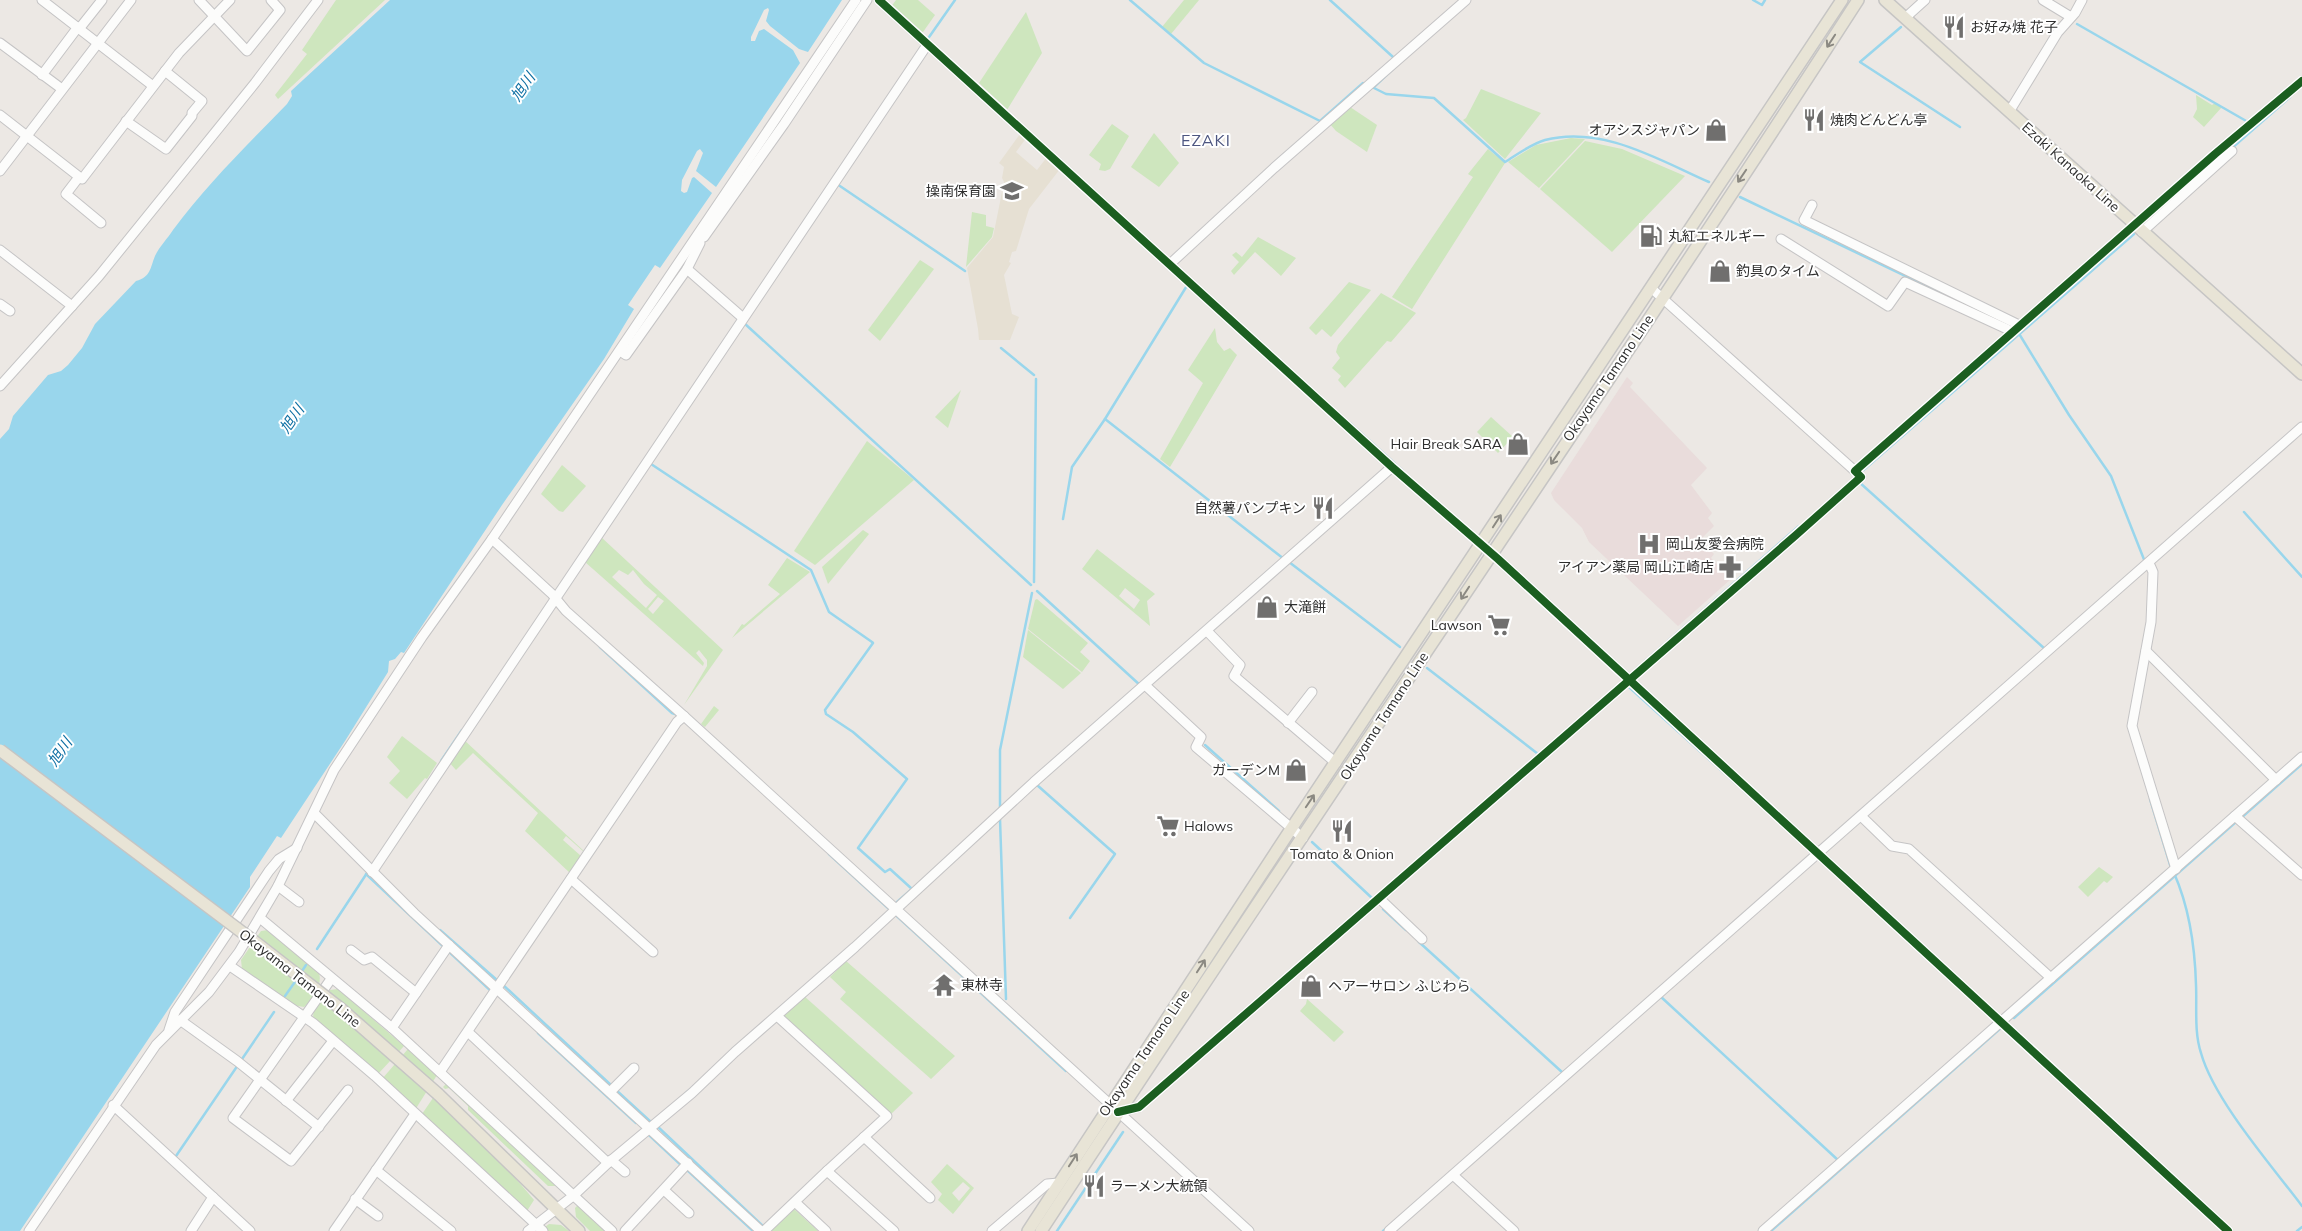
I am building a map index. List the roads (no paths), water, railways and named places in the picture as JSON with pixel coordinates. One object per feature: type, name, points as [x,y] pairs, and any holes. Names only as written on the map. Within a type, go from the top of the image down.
[{"type":"main road","name":"Okayama Tamano Line","points":[[1041,1231],[1114,1108],[1291,829],[1842,0]]},
{"type":"main road","name":"Okayama Tamano Line","points":[[1028,1231],[1059,1183],[1114,1108],[1303,838],[1858,0]]},
{"type":"main road","name":"Ezaki Kanaoka Line","points":[[1885,0],[2302,374]]},
{"type":"main road","name":"Okayama Tamano Line","points":[[0,750],[325,996],[438,1094],[579,1231]]},
{"type":"street","points":[[42,0],[153,86]]},
{"type":"street","points":[[42,75],[102,0]]},
{"type":"street","points":[[0,171],[24,134],[96,41],[131,0]]},
{"type":"street","points":[[199,0],[247,51],[280,10],[271,0]]},
{"type":"street","points":[[0,116],[82,179],[194,35],[230,0]]},
{"type":"street","points":[[0,386],[72,306],[249,91],[318,0]]},
{"type":"street","points":[[620,351],[626,355],[687,269],[699,240],[856,0]]},
{"type":"street","points":[[29,1231],[152,1050],[169,1030],[209,992],[230,966],[278,886],[334,770],[422,638],[620,351],[784,124],[867,0]]},
{"type":"street","points":[[879,0],[1392,467],[1491,553],[2228,1231]]},
{"type":"street","points":[[1170,264],[1274,168],[1466,0]]},
{"type":"street","points":[[1905,18],[1925,0]]},
{"type":"street","points":[[2043,0],[2071,17]]},
{"type":"street","points":[[2009,112],[2058,32],[2082,0]]},
{"type":"street","points":[[0,43],[60,88]]},
{"type":"street","points":[[370,870],[926,43]]},
{"type":"street","points":[[126,121],[166,149],[192,116],[192,113],[202,101],[165,71]]},
{"type":"street","points":[[2138,228],[2302,81]]},
{"type":"street","points":[[1114,1108],[1139,1107],[1629,681],[2017,330],[2232,151]]},
{"type":"street","points":[[79,177],[66,194],[101,223]]},
{"type":"street","points":[[1812,205],[1804,220],[2017,330]]},
{"type":"street","points":[[1781,239],[1888,306],[1905,282],[2007,330],[2017,330]]},
{"type":"street","points":[[0,250],[72,306]]},
{"type":"street","points":[[687,269],[741,316]]},
{"type":"street","points":[[1651,288],[1662,296],[1857,476]]},
{"type":"street","points":[[0,304],[10,311]]},
{"type":"street","points":[[1389,1231],[2302,428]]},
{"type":"street","points":[[528,1231],[573,1196],[610,1161],[653,1126],[1034,782],[1392,467]]},
{"type":"street","points":[[492,538],[566,611],[893,911],[1249,1231]]},
{"type":"street","points":[[2147,565],[2153,572],[2151,622],[2132,721],[2133,732],[2173,871]]},
{"type":"street","points":[[1207,631],[1240,665],[1234,676],[1336,763]]},
{"type":"street","points":[[2146,651],[2276,780]]},
{"type":"street","points":[[1143,687],[1201,737],[1196,747],[1303,838]]},
{"type":"street","points":[[1288,723],[1312,692]]},
{"type":"street","points":[[440,1072],[683,717]]},
{"type":"street","points":[[1763,1231],[2173,871],[2238,818],[2302,757]]},
{"type":"street","points":[[314,813],[447,948],[497,988],[613,1089],[653,1126],[686,1166],[764,1230],[887,1116],[777,1016]]},
{"type":"street","points":[[1861,816],[1892,846],[1908,849],[2051,978]]},
{"type":"street","points":[[2238,818],[2302,875]]},
{"type":"street","points":[[169,1030],[175,1012],[268,871],[279,859],[297,848]]},
{"type":"street","points":[[571,879],[653,952]]},
{"type":"street","points":[[278,886],[299,902]]},
{"type":"street","points":[[1380,899],[1422,939]]},
{"type":"street","points":[[260,918],[392,1028],[612,1231]]},
{"type":"street","points":[[392,1028],[447,948]]},
{"type":"street","points":[[351,950],[364,960],[372,957],[416,993]]},
{"type":"street","points":[[230,966],[333,1040],[543,1231]]},
{"type":"street","points":[[331,979],[233,1118],[291,1161],[348,1090]]},
{"type":"street","points":[[180,1020],[239,1063],[319,1127]]},
{"type":"street","points":[[468,1032],[610,1161],[625,1172]]},
{"type":"street","points":[[286,1101],[333,1040]]},
{"type":"street","points":[[613,1089],[634,1068]]},
{"type":"street","points":[[113,1105],[212,1199],[250,1231]]},
{"type":"street","points":[[334,1231],[415,1114]]},
{"type":"street","points":[[864,1138],[930,1198]]},
{"type":"street","points":[[625,1231],[686,1166]]},
{"type":"street","points":[[376,1170],[451,1231]]},
{"type":"street","points":[[827,1171],[894,1231]]},
{"type":"street","points":[[1453,1175],[1514,1231]]},
{"type":"street","points":[[992,1231],[1047,1184],[1059,1183]]},
{"type":"street","points":[[664,1190],[689,1213]]},
{"type":"street","points":[[191,1231],[212,1199]]},
{"type":"street","points":[[356,1199],[378,1216]]},
{"type":"street","points":[[794,1202],[826,1231]]},
{"type":"water","name":"旭川","points":[[390,0],[842,0],[808,52],[799,49],[770,26],[766,21],[769,10],[768,8],[764,10],[751,37],[751,41],[755,41],[759,31],[764,29],[793,50],[800,63],[716,187],[696,171],[703,153],[700,149],[697,151],[682,180],[681,191],[687,192],[694,177],[712,193],[660,268],[655,265],[628,305],[634,309],[604,359],[502,505],[404,653],[401,652],[395,659],[389,661],[388,672],[345,741],[281,838],[277,836],[250,877],[250,887],[20,1231],[0,1231],[0,439],[9,429],[13,416],[48,375],[61,371],[68,365],[82,348],[95,324],[136,281],[145,277],[159,249],[186,213],[228,165],[287,104],[292,96],[291,91]]},
{"type":"waterway","points":[[927,40],[955,0]]},
{"type":"waterway","points":[[1130,0],[1204,63],[1320,121],[1363,83],[1366,85]]},
{"type":"waterway","points":[[1330,0],[1393,57]]},
{"type":"waterway","points":[[1753,0],[1762,5],[1765,0]]},
{"type":"waterway","points":[[2077,24],[2248,122]]},
{"type":"waterway","points":[[1901,27],[1860,62],[1960,127]]},
{"type":"waterway","points":[[1374,87],[1399,63]]},
{"type":"waterway","points":[[1372,87],[1386,94],[1434,98],[1505,162],[1545,140],[1566,137],[1588,137],[1630,147],[1709,182]]},
{"type":"waterway","points":[[2232,148],[2290,97]]},
{"type":"waterway","points":[[837,184],[965,271]]},
{"type":"waterway","points":[[1740,197],[1985,314]]},
{"type":"waterway","points":[[1860,473],[2134,234]]},
{"type":"waterway","points":[[1188,284],[1105,419],[1284,559]]},
{"type":"waterway","points":[[744,323],[1031,585]]},
{"type":"waterway","points":[[2018,332],[2069,415],[2111,476],[2145,562]]},
{"type":"waterway","points":[[1001,348],[1034,375]]},
{"type":"waterway","points":[[1034,582],[1036,379]]},
{"type":"waterway","points":[[1063,519],[1072,467],[1105,419]]},
{"type":"waterway","points":[[1350,423],[1403,471]]},
{"type":"waterway","points":[[651,464],[811,570],[829,612],[873,643],[825,710],[826,714],[853,732],[907,779],[858,848],[885,872],[890,869],[912,889],[897,902]]},
{"type":"waterway","points":[[1859,482],[2045,649]]},
{"type":"waterway","points":[[2244,512],[2302,577]]},
{"type":"waterway","points":[[1636,669],[1799,526]]},
{"type":"waterway","points":[[1289,562],[1400,647]]},
{"type":"waterway","points":[[1037,591],[1141,686]]},
{"type":"waterway","points":[[1000,810],[1000,750],[1032,593]]},
{"type":"waterway","points":[[600,647],[672,713],[678,715]]},
{"type":"waterway","points":[[1427,668],[1538,754]]},
{"type":"waterway","points":[[1629,687],[1765,810]]},
{"type":"waterway","points":[[441,761],[462,730]]},
{"type":"waterway","points":[[1205,745],[1279,811]]},
{"type":"waterway","points":[[2241,818],[2302,764]]},
{"type":"waterway","points":[[1038,784],[1115,854],[1070,918]]},
{"type":"waterway","points":[[2150,799],[2171,868]]},
{"type":"waterway","points":[[1000,819],[1006,999]]},
{"type":"waterway","points":[[2014,1018],[2237,821]]},
{"type":"waterway","points":[[1312,842],[1373,899]]},
{"type":"waterway","points":[[829,854],[1066,1071]]},
{"type":"waterway","points":[[317,949],[369,870]]},
{"type":"waterway","points":[[2174,873],[2184,900],[2193,942],[2197,1037],[2201,1053],[2218,1091],[2231,1112],[2302,1206]]},
{"type":"waterway","points":[[366,874],[491,991]]},
{"type":"waterway","points":[[1383,909],[1406,930]]},
{"type":"waterway","points":[[440,930],[498,981]]},
{"type":"waterway","points":[[1419,942],[1563,1073]]},
{"type":"waterway","points":[[300,974],[306,965]]},
{"type":"waterway","points":[[285,996],[297,979]]},
{"type":"waterway","points":[[502,984],[612,1086]]},
{"type":"waterway","points":[[1660,996],[1839,1161]]},
{"type":"waterway","points":[[174,1159],[274,1012]]},
{"type":"waterway","points":[[1771,1231],[2002,1027]]},
{"type":"waterway","points":[[538,1033],[636,1123]]},
{"type":"waterway","points":[[685,1094],[694,1086]]},
{"type":"waterway","points":[[616,1090],[652,1123]]},
{"type":"waterway","points":[[657,1126],[764,1227]]},
{"type":"waterway","points":[[1057,1231],[1123,1132]]},
{"type":"waterway","points":[[649,1135],[682,1166]]},
{"type":"waterway","points":[[686,1169],[753,1231]]},
{"type":"waterway","points":[[1383,1231],[1388,1227]]},
{"type":"waterway","points":[[2297,1231],[2302,1227]]},
{"type":"place","name":"お好み焼 花子","points":[[1954,27]]},
{"type":"place","name":"焼肉どんどん亭","points":[[1814,120]]},
{"type":"place","name":"オアシスジャパン","points":[[1716,130]]},
{"type":"place","name":"操南保育園","points":[[1012,191]]},
{"type":"place","name":"丸紅エネルギー","points":[[1651,236]]},
{"type":"place","name":"釣具のタイム","points":[[1720,271]]},
{"type":"place","name":"Hair Break SARA","points":[[1518,444]]},
{"type":"place","name":"自然薯パンプキン","points":[[1323,508]]},
{"type":"place","name":"岡山友愛会病院","points":[[1649,544]]},
{"type":"place","name":"アイアン薬局 岡山江崎店","points":[[1730,567]]},
{"type":"place","name":"大滝餅","points":[[1267,607]]},
{"type":"place","name":"Lawson","points":[[1499,625]]},
{"type":"place","name":"ガーデンM","points":[[1296,770]]},
{"type":"place","name":"Halows","points":[[1168,826]]},
{"type":"place","name":"Tomato & Onion","points":[[1342,831]]},
{"type":"place","name":"東林寺","points":[[944,985]]},
{"type":"place","name":"ヘアーサロン ふじわら","points":[[1311,986]]},
{"type":"place","name":"ラーメン大統領","points":[[1094,1186]]},
{"type":"district","name":"EZAKI","points":[[1206,140]]}]
